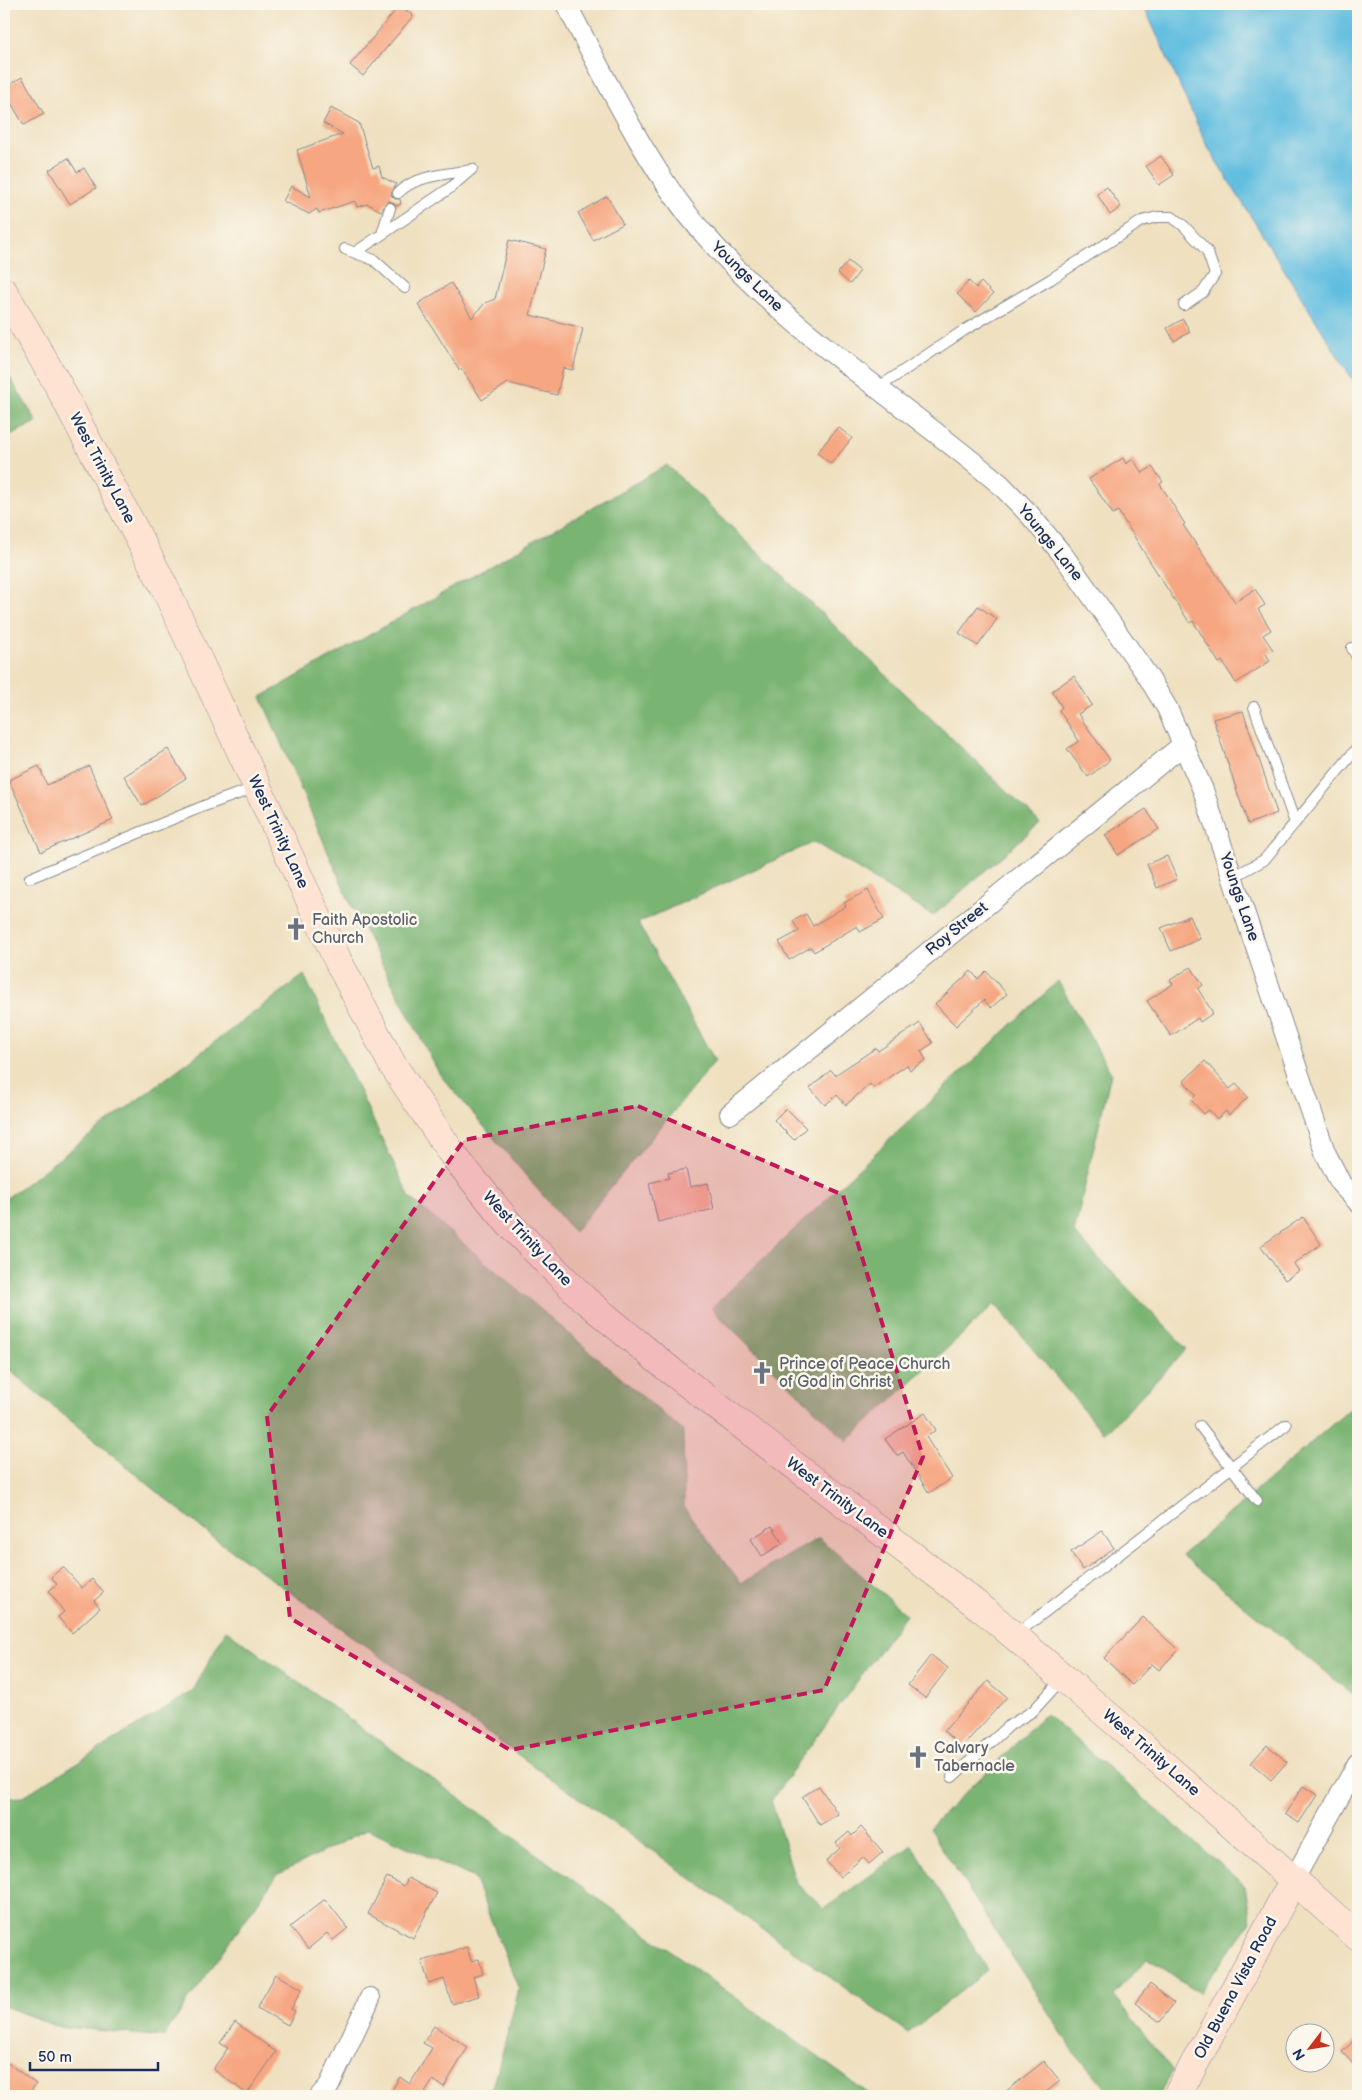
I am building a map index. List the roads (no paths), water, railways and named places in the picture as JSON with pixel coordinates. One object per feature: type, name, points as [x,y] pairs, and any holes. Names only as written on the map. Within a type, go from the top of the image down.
[{"type":"main road","name":"West Trinity Lane","points":[[7,306],[58,385],[164,586],[338,961],[392,1064],[453,1156],[510,1225],[584,1299],[672,1372],[986,1611],[1358,1937]]},
{"type":"main road","name":"Old Buena Vista Road","points":[[1178,2096],[1294,1879]]},
{"type":"street","name":"Youngs Lane","points":[[566,4],[643,148],[702,233],[761,293],[1001,485],[1030,515],[1063,555],[1148,675],[1184,744],[1203,790],[1325,1152],[1342,1184],[1358,1202]]},
{"type":"street","name":"Roy Street","points":[[730,1114],[1184,744]]},
{"type":"street","points":[[1294,1879],[1358,1763]]},
{"type":"street","points":[[320,2096],[328,2086],[370,1998]]},
{"type":"lane","points":[[356,252],[450,188],[472,169],[425,179],[411,184],[398,193]]},
{"type":"lane","points":[[382,234],[390,208]]},
{"type":"lane","points":[[879,387],[963,331],[1051,279],[1142,221],[1157,216],[1172,217],[1184,226],[1207,252],[1215,274],[1203,292],[1184,305]]},
{"type":"lane","points":[[345,249],[374,260],[405,288]]},
{"type":"lane","points":[[1352,648],[1358,658]]},
{"type":"lane","points":[[1254,707],[1295,823]]},
{"type":"lane","points":[[1232,877],[1264,860],[1358,747]]},
{"type":"lane","points":[[30,878],[204,806],[258,787]]},
{"type":"lane","points":[[1015,1636],[1286,1425]]},
{"type":"lane","points":[[1200,1426],[1257,1501]]},
{"type":"lane","points":[[952,1777],[1010,1725],[1033,1711],[1063,1677]]},
{"type":"water","points":[[1143,4],[1358,4],[1358,388],[1207,146]]},
{"type":"place","name":"Faith Apostolic Church","points":[[296,929]]},
{"type":"place","name":"Prince of Peace Church of God in Christ","points":[[762,1373]]},
{"type":"place","name":"Calvary Tabernacle","points":[[918,1757]]}]
